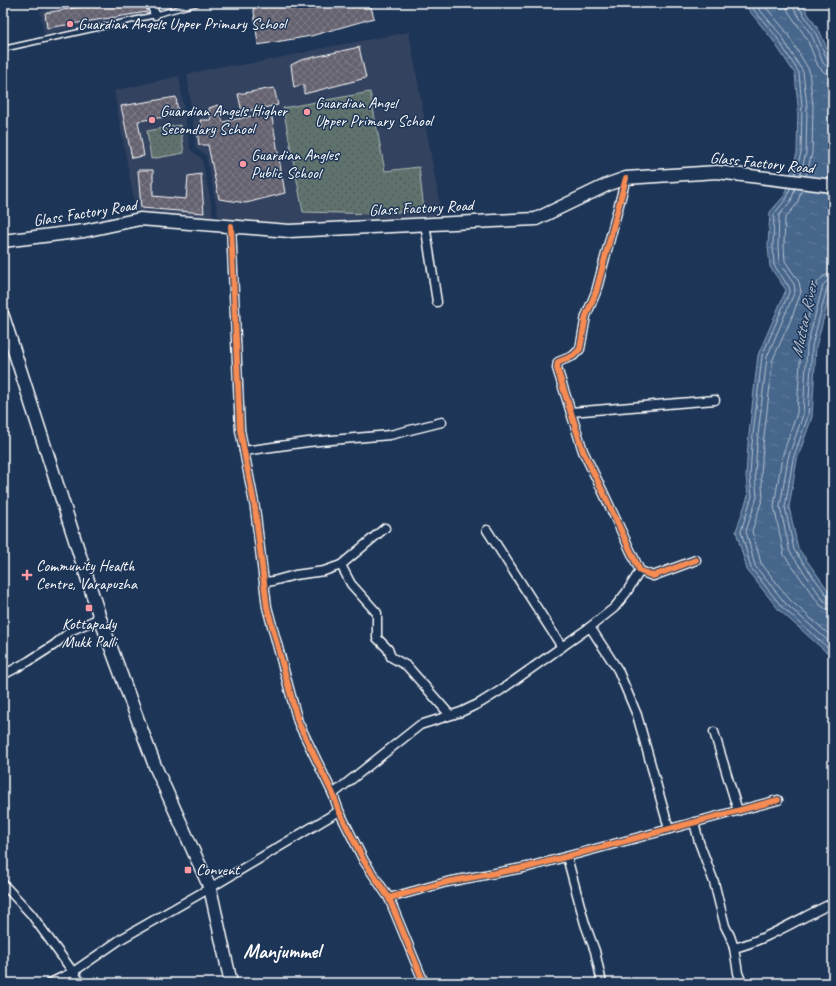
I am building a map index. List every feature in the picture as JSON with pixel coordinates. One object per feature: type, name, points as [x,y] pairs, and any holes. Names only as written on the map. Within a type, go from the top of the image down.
[{"type":"main road","name":"Glass Factory Road","points":[[3,240],[84,231],[140,219],[289,231],[536,219],[609,184],[626,178],[717,172],[833,186]]},
{"type":"main road","points":[[3,316],[100,618],[156,766],[210,888],[231,983]]},
{"type":"street","points":[[151,3],[155,15]]},
{"type":"street","points":[[626,178],[596,292],[586,316],[580,349],[573,356],[558,362],[557,368],[583,451],[604,492],[640,571],[653,576],[696,560]]},
{"type":"street","points":[[425,224],[437,302]]},
{"type":"street","points":[[230,226],[240,430],[255,508],[267,607],[298,722],[364,861],[389,898],[424,983]]},
{"type":"street","points":[[571,412],[715,400]]},
{"type":"street","points":[[244,451],[308,442],[390,435],[442,422]]},
{"type":"street","points":[[265,582],[295,575],[324,571],[341,565],[385,528]]},
{"type":"street","points":[[487,530],[562,647]]},
{"type":"street","points":[[341,565],[351,584],[377,614],[377,638],[388,649],[391,657],[407,666],[450,716]]},
{"type":"street","points":[[332,794],[420,725],[461,712],[485,700],[590,627],[614,608],[640,571]]},
{"type":"street","points":[[3,675],[54,645],[72,630],[100,618]]},
{"type":"street","points":[[590,627],[618,670],[637,715],[669,829]]},
{"type":"street","points":[[714,732],[738,811]]},
{"type":"street","points":[[389,898],[448,882],[528,867],[778,800]]},
{"type":"street","points":[[50,983],[73,972],[120,939],[210,888],[339,811]]},
{"type":"street","points":[[694,822],[699,842],[714,882],[725,926],[734,948],[738,973],[742,983]]},
{"type":"street","points":[[567,857],[585,924],[595,950],[602,983]]},
{"type":"street","points":[[3,884],[31,914],[81,983]]},
{"type":"street","points":[[734,948],[749,945],[810,913],[833,903]]},
{"type":"lane","points":[[3,49],[155,15],[198,3]]},
{"type":"shaded area","name":"Guardian Angels Upper Primary School","points":[[85,3],[149,3],[152,13],[44,34],[40,11]]},
{"type":"shaded area","name":"Guardian Angel Upper Primary School","points":[[409,32],[442,217],[303,226],[219,219],[206,155],[196,149],[187,74],[222,66],[265,61],[328,47]]},
{"type":"shaded area","name":"Guardian Angels Higher Secondary School","points":[[179,76],[190,149],[202,159],[214,219],[136,212],[114,91]]},
{"type":"green space","points":[[370,92],[385,171],[419,167],[424,210],[376,214],[303,212],[283,108]]},
{"type":"green space","points":[[180,125],[184,153],[151,159],[147,131]]},
{"type":"water","name":"Muttar River","points":[[743,3],[801,3],[820,32],[833,63],[833,283],[816,347],[812,417],[797,460],[789,507],[798,548],[833,597],[833,655],[825,651],[779,610],[747,570],[736,531],[748,496],[746,476],[748,443],[758,355],[786,290],[770,267],[768,246],[770,212],[784,196],[797,153],[798,106],[795,74],[772,39]]},
{"type":"building","name":"Guardian Angels Upper Primary School","points":[[104,3],[146,3],[147,12],[47,28],[45,13]]},
{"type":"building","points":[[253,3],[370,3],[374,18],[311,36],[258,45]]},
{"type":"building","points":[[359,47],[366,78],[304,94],[304,84],[294,88],[291,65],[301,60]]},
{"type":"building","points":[[274,88],[278,105],[242,112],[238,94]]},
{"type":"building","points":[[176,97],[178,115],[138,121],[144,156],[132,158],[121,106]]},
{"type":"building","points":[[218,105],[223,122],[271,112],[285,193],[246,203],[219,199],[208,145],[199,145],[197,128],[202,127],[200,120],[211,120],[209,108]]},
{"type":"building","points":[[138,170],[153,170],[153,196],[186,199],[188,176],[201,174],[204,213],[141,208]]},
{"type":"cycle path","points":[[626,178],[596,292],[586,316],[580,349],[573,356],[558,362],[557,368],[583,451],[640,571],[653,576],[696,560]]},
{"type":"cycle path","points":[[231,226],[240,430],[255,508],[267,607],[298,722],[364,861],[389,898],[424,983]]},
{"type":"cycle path","points":[[389,898],[447,882],[528,867],[778,800]]},
{"type":"place","name":"Guardian Angels Upper Primary School","points":[[70,24]]},
{"type":"place","name":"Guardian Angel Upper Primary School","points":[[307,112]]},
{"type":"place","name":"Guardian Angels Higher Secondary School","points":[[152,120]]},
{"type":"place","name":"Guardian Angles Public School","points":[[243,164]]},
{"type":"place","name":"Community Health Centre, Varapuzha","points":[[27,575]]},
{"type":"place","name":"Kottapady Mukk Palli","points":[[89,608]]},
{"type":"place","name":"Convent","points":[[188,870]]},
{"type":"district","name":"Manjummel","points":[[282,951]]}]
